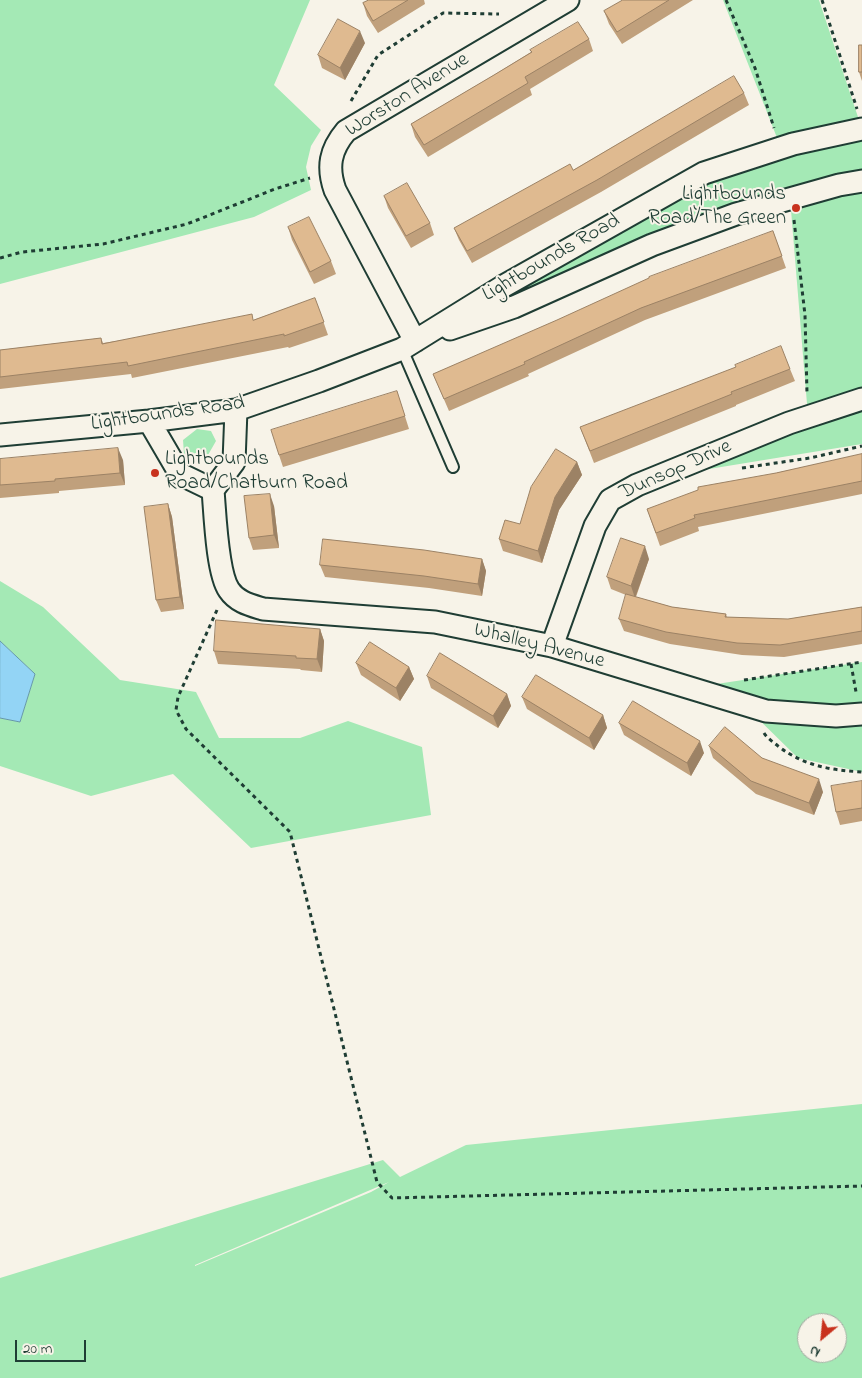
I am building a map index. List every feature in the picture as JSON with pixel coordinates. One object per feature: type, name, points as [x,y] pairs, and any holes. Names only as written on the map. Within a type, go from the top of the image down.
[{"type":"street","name":"Worston Avenue","points":[[408,345],[335,190],[330,172],[332,151],[346,131],[568,0]]},
{"type":"street","name":"Lightbounds Road","points":[[408,345],[502,287],[704,173],[860,120]]},
{"type":"street","name":"Lightbounds Road","points":[[0,435],[149,421],[236,410],[320,381],[408,345],[514,307],[652,245],[736,214],[839,185],[862,181]]},
{"type":"street","name":"Dunsop Drive","points":[[552,646],[595,526],[610,500],[637,485],[808,416],[862,399]]},
{"type":"street","points":[[226,585],[213,490],[234,462],[236,410]]},
{"type":"street","points":[[149,421],[180,474],[213,490]]},
{"type":"street","name":"Whalley Avenue","points":[[226,585],[242,602],[263,609],[435,622],[552,646],[766,711],[836,716],[862,714]]},
{"type":"lane","points":[[408,345],[453,467]]},
{"type":"path","points":[[726,0],[755,68],[781,148]]},
{"type":"path","points":[[822,0],[860,120]]},
{"type":"path","points":[[351,108],[351,101],[378,55],[443,13],[500,14],[503,18]]},
{"type":"path","points":[[0,258],[22,252],[104,244],[187,224],[275,189],[330,172]]},
{"type":"path","points":[[790,198],[797,239],[805,315],[808,416]]},
{"type":"path","points":[[733,470],[810,458],[862,446]]},
{"type":"path","points":[[226,585],[220,603],[178,697],[176,710],[186,730],[290,832],[376,1182],[392,1198],[862,1186]]},
{"type":"path","points":[[737,681],[862,662]]},
{"type":"path","points":[[744,705],[765,735],[786,752],[812,765],[836,770],[862,772]]},
{"type":"green space","points":[[0,0],[310,0],[274,85],[321,130],[311,146],[306,167],[311,190],[254,217],[0,284]]},
{"type":"green space","points":[[723,0],[819,0],[862,129],[781,148]]},
{"type":"green space","points":[[862,140],[862,171],[837,176],[505,302],[501,296],[717,180],[777,156]]},
{"type":"green space","points":[[862,181],[862,444],[654,478],[808,416],[790,198]]},
{"type":"green space","points":[[197,429],[211,431],[216,441],[208,455],[197,459],[184,454],[183,440]]},
{"type":"green space","points":[[0,581],[43,607],[120,680],[196,692],[219,738],[300,738],[348,721],[422,747],[431,815],[251,848],[173,774],[91,796],[0,766],[0,718],[20,722],[35,674],[0,641]]},
{"type":"green space","points":[[862,662],[862,772],[798,758],[744,705],[690,688]]},
{"type":"green space","points":[[862,1104],[862,1378],[0,1378],[0,1278],[383,1160],[400,1177],[466,1145]],"holes":[[[389,1182],[371,1192],[195,1266]]]},
{"type":"water","points":[[0,641],[35,674],[20,722],[0,718]]},
{"type":"building","points":[[369,0],[408,0],[373,21],[363,3]]},
{"type":"building","points":[[623,0],[669,0],[617,32],[604,11]]},
{"type":"building","points":[[338,19],[360,31],[340,68],[318,55]]},
{"type":"building","points":[[578,22],[589,39],[525,77],[528,83],[424,145],[411,124],[532,52],[530,50]]},
{"type":"building","points":[[859,45],[862,45],[862,72],[859,72]]},
{"type":"building","points":[[734,76],[744,93],[597,180],[467,251],[454,228],[570,164],[573,170]]},
{"type":"building","points":[[407,183],[430,223],[406,236],[384,196]]},
{"type":"building","points":[[309,217],[331,261],[310,272],[288,227]]},
{"type":"building","points":[[773,231],[782,256],[641,308],[524,362],[525,364],[444,399],[433,374],[557,320],[649,277]]},
{"type":"building","points":[[315,298],[324,322],[284,336],[284,334],[128,366],[127,362],[0,377],[0,350],[101,338],[102,344],[252,314],[253,320]]},
{"type":"building","points":[[781,346],[790,369],[590,451],[580,427],[736,367],[735,365]]},
{"type":"building","points":[[397,391],[405,416],[279,455],[271,430]]},
{"type":"building","points":[[118,448],[120,473],[0,485],[0,459]]},
{"type":"building","points":[[556,449],[577,462],[555,497],[538,551],[499,539],[505,520],[520,524],[531,487]]},
{"type":"building","points":[[862,454],[862,481],[694,515],[695,518],[656,533],[647,509],[698,490],[698,487],[776,473]]},
{"type":"building","points":[[270,494],[274,535],[249,538],[244,496]]},
{"type":"building","points":[[168,504],[180,597],[156,600],[144,507]]},
{"type":"building","points":[[621,538],[645,546],[631,586],[607,577]]},
{"type":"building","points":[[323,539],[424,550],[482,559],[478,584],[320,565]]},
{"type":"building","points":[[626,594],[672,607],[726,614],[725,617],[788,619],[862,607],[862,631],[780,645],[737,643],[666,632],[619,619]]},
{"type":"building","points":[[216,620],[320,629],[317,659],[214,651]]},
{"type":"building","points":[[370,642],[409,667],[396,688],[356,663]]},
{"type":"building","points":[[440,653],[507,694],[493,716],[427,676]]},
{"type":"building","points":[[536,675],[603,715],[589,738],[522,697]]},
{"type":"building","points":[[633,701],[700,741],[687,763],[619,723]]},
{"type":"building","points":[[725,727],[762,758],[819,779],[809,803],[751,781],[709,746]]},
{"type":"building","points":[[862,781],[862,808],[836,812],[831,786]]},
{"type":"place","name":"Lightbounds Road/The Green","points":[[796,208]]},
{"type":"place","name":"Lightbounds Road/Chatburn Road","points":[[155,473]]}]
